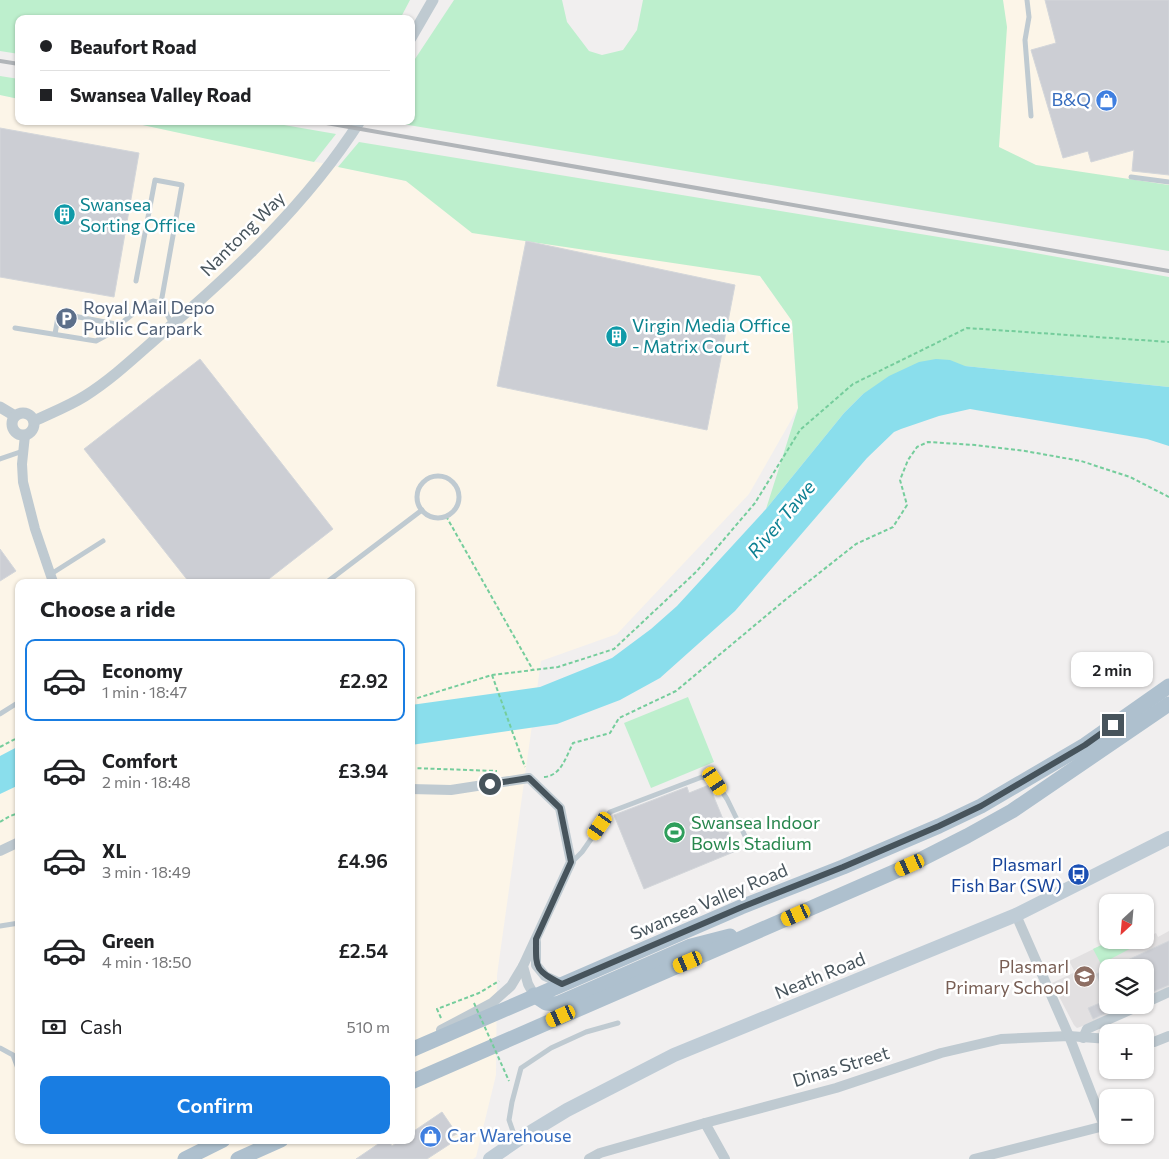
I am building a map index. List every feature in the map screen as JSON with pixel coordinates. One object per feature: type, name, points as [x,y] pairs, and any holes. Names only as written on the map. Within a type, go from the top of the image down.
[{"type":"main road","name":"Swansea Valley Road","points":[[415,1048],[742,907],[870,856],[981,806],[1085,745],[1169,686]]},
{"type":"main road","points":[[415,1080],[910,865],[1012,811],[1169,704]]},
{"type":"main road","name":"Neath Road","points":[[490,1159],[567,1110],[674,1055],[1016,915],[1169,838]]},
{"type":"main road","points":[[534,996],[546,1003],[557,1004],[691,946],[779,923]]},
{"type":"main road","points":[[185,1159],[215,1144]]},
{"type":"main road","points":[[238,1159],[272,1144]]},
{"type":"street","points":[[415,31],[434,0]]},
{"type":"street","name":"Nantong Way","points":[[25,435],[34,428],[34,421],[90,392],[173,325],[227,276],[295,207],[357,125]]},
{"type":"street","points":[[0,407],[15,416]]},
{"type":"street","points":[[34,421],[30,415],[24,413],[15,416],[12,422],[18,434],[25,435],[23,482],[35,529],[51,578]]},
{"type":"street","points":[[415,789],[451,790],[529,778],[560,808],[571,862],[523,966],[511,986],[492,1003],[415,1044]]},
{"type":"street","points":[[0,851],[15,844]]},
{"type":"street","points":[[974,1159],[1104,1126],[1069,1036],[1016,915]]},
{"type":"street","points":[[536,939],[536,965],[545,976],[562,984]]},
{"type":"street","points":[[523,966],[528,984],[534,996]]},
{"type":"street","points":[[1154,999],[1169,992]]},
{"type":"street","points":[[1083,1038],[1087,1029],[1121,1014]]},
{"type":"street","name":"Dinas Street","points":[[589,1159],[600,1153],[704,1123],[836,1088],[941,1053],[1001,1039],[1069,1036],[1099,1039]]},
{"type":"street","points":[[1154,1042],[1169,1036]]},
{"type":"street","points":[[704,1123],[725,1159]]},
{"type":"lane","points":[[1027,0],[1030,17],[1025,40],[1030,116]]},
{"type":"lane","points":[[1132,178],[1169,182]]},
{"type":"lane","points":[[136,281],[154,180],[182,185],[161,303],[173,325]]},
{"type":"lane","points":[[15,328],[96,341],[108,336],[144,304],[153,301],[161,303]]},
{"type":"lane","points":[[55,334],[58,317],[63,314],[121,325]]},
{"type":"lane","points":[[0,459],[23,451]]},
{"type":"lane","points":[[440,477],[453,483],[458,492],[456,506],[446,516],[434,517],[422,510],[417,499],[419,488],[428,478],[440,477]]},
{"type":"lane","points":[[331,579],[422,510]]},
{"type":"lane","points":[[51,578],[103,541]]},
{"type":"lane","points":[[0,714],[15,705]]},
{"type":"lane","points":[[571,862],[582,852],[610,812],[702,776],[715,781],[727,799],[748,842]]},
{"type":"lane","points":[[0,926],[15,924]]},
{"type":"lane","points":[[516,1141],[510,1120],[512,1102],[521,1068],[551,1048],[586,1032],[618,1023]]},
{"type":"lane","points":[[0,1048],[13,1055],[15,1061]]},
{"type":"path","points":[[415,699],[492,675],[558,667],[614,649],[697,571],[755,503],[800,430],[852,384],[967,328],[1169,342]]},
{"type":"path","points":[[492,675],[529,778],[549,777],[561,768],[573,743],[610,733],[619,718],[676,691],[785,600],[856,544],[894,527],[907,505],[900,480],[908,460],[917,447],[928,442],[975,444],[1081,461],[1130,477],[1169,497]]},
{"type":"path","points":[[446,516],[533,670]]},
{"type":"path","points":[[0,747],[15,739]]},
{"type":"path","points":[[415,768],[491,770],[500,772]]},
{"type":"path","points":[[0,822],[15,814]]},
{"type":"path","points":[[442,1018],[437,1009],[479,993],[500,980]]},
{"type":"path","points":[[474,1003],[509,1081]]},
{"type":"shaded area","name":"B&Q","points":[[1003,0],[1169,0],[1169,190],[1036,165],[998,147],[1006,27]]},
{"type":"shaded area","points":[[0,95],[15,98],[15,125],[143,125],[406,181],[760,276],[792,321],[798,408],[749,494],[617,634],[541,661],[497,975],[496,1075],[476,1157],[473,1159],[0,1159]]},
{"type":"shaded area","name":"Plasmarl Primary School","points":[[1169,931],[1169,988],[1154,995],[1154,959],[1099,959],[1099,1014],[1110,1014],[1077,1028],[1052,983],[1075,972],[1069,961],[1099,946],[1099,949],[1154,949],[1154,934],[1156,933],[1158,937]]},
{"type":"green space","points":[[0,0],[410,0],[402,15],[15,15],[15,53],[0,51]]},
{"type":"green space","points":[[454,0],[562,0],[567,22],[589,51],[602,55],[623,50],[637,30],[643,0],[1003,0],[1007,27],[999,147],[1036,165],[1169,185],[1169,251],[408,125],[415,125],[415,59]]},
{"type":"green space","points":[[0,76],[15,78],[15,98],[0,95]]},
{"type":"green space","points":[[143,125],[284,125],[336,134],[314,162]]},
{"type":"green space","points":[[359,142],[1024,251],[1169,277],[1169,387],[965,366],[863,394],[844,413],[766,509],[798,408],[792,321],[760,276],[472,233],[406,181],[338,167]]},
{"type":"green space","points":[[688,697],[714,762],[651,788],[624,723]]},
{"type":"green space","points":[[1099,946],[1099,949],[1130,949],[1111,959],[1099,960],[1093,949]]},
{"type":"water","name":"River Tawe","points":[[936,359],[950,360],[965,366],[1169,387],[1169,446],[1147,439],[970,409],[939,416],[901,429],[894,432],[867,458],[735,611],[660,678],[620,700],[557,724],[415,744],[415,704],[540,687],[612,658],[651,629],[677,606],[766,509],[844,413],[863,394],[889,376],[919,362]]},
{"type":"water","points":[[15,748],[15,787],[0,794],[0,756]]},
{"type":"building","name":"B&Q","points":[[1045,0],[1169,0],[1169,175],[1132,171],[1134,150],[1091,162],[1088,151],[1063,158],[1031,50],[1056,43]]},
{"type":"building","name":"Swansea Sorting Office","points":[[0,128],[139,153],[114,297],[0,277]]},
{"type":"building","name":"Virgin Media Office - Matrix Court","points":[[526,241],[735,285],[707,430],[497,386]]},
{"type":"building","points":[[200,359],[333,529],[269,579],[187,579],[84,449]]},
{"type":"building","points":[[0,549],[16,571],[0,581]]},
{"type":"building","name":"Swansea Indoor Bowls Stadium","points":[[709,785],[736,851],[644,889],[614,815],[687,787],[689,793]]},
{"type":"building","points":[[1169,941],[1169,985],[1154,991],[1154,959],[1130,959]]},
{"type":"building","points":[[1099,1003],[1099,1014],[1104,1014],[1093,1019],[1088,1008]]},
{"type":"building","name":"Car Warehouse","points":[[442,1112],[457,1134],[446,1139],[450,1144],[427,1159],[356,1159],[378,1144],[391,1144],[392,1146],[395,1144],[415,1144],[415,1130]]},
{"type":"railway","points":[[0,61],[15,63]]},
{"type":"railway","points":[[338,125],[1169,271]]},
{"type":"place","name":"B&Q","points":[[1107,100]]},
{"type":"place","name":"Swansea Sorting Office","points":[[64,215]]},
{"type":"place","name":"Royal Mail Depo Public Carpark","points":[[67,318]]},
{"type":"place","name":"Virgin Media Office - Matrix Court","points":[[616,336]]},
{"type":"place","name":"Swansea Indoor Bowls Stadium","points":[[675,833]]},
{"type":"place","name":"Plasmarl Fish Bar (SW)","points":[[1078,875]]},
{"type":"place","name":"Plasmarl Primary School","points":[[1085,977]]},
{"type":"place","name":"Car Warehouse","points":[[431,1136]]},
{"type":"route","points":[[490,784],[529,778],[560,808],[571,862],[536,939],[536,965],[545,976],[562,984],[939,826],[981,806],[1085,745],[1113,725]]}]
